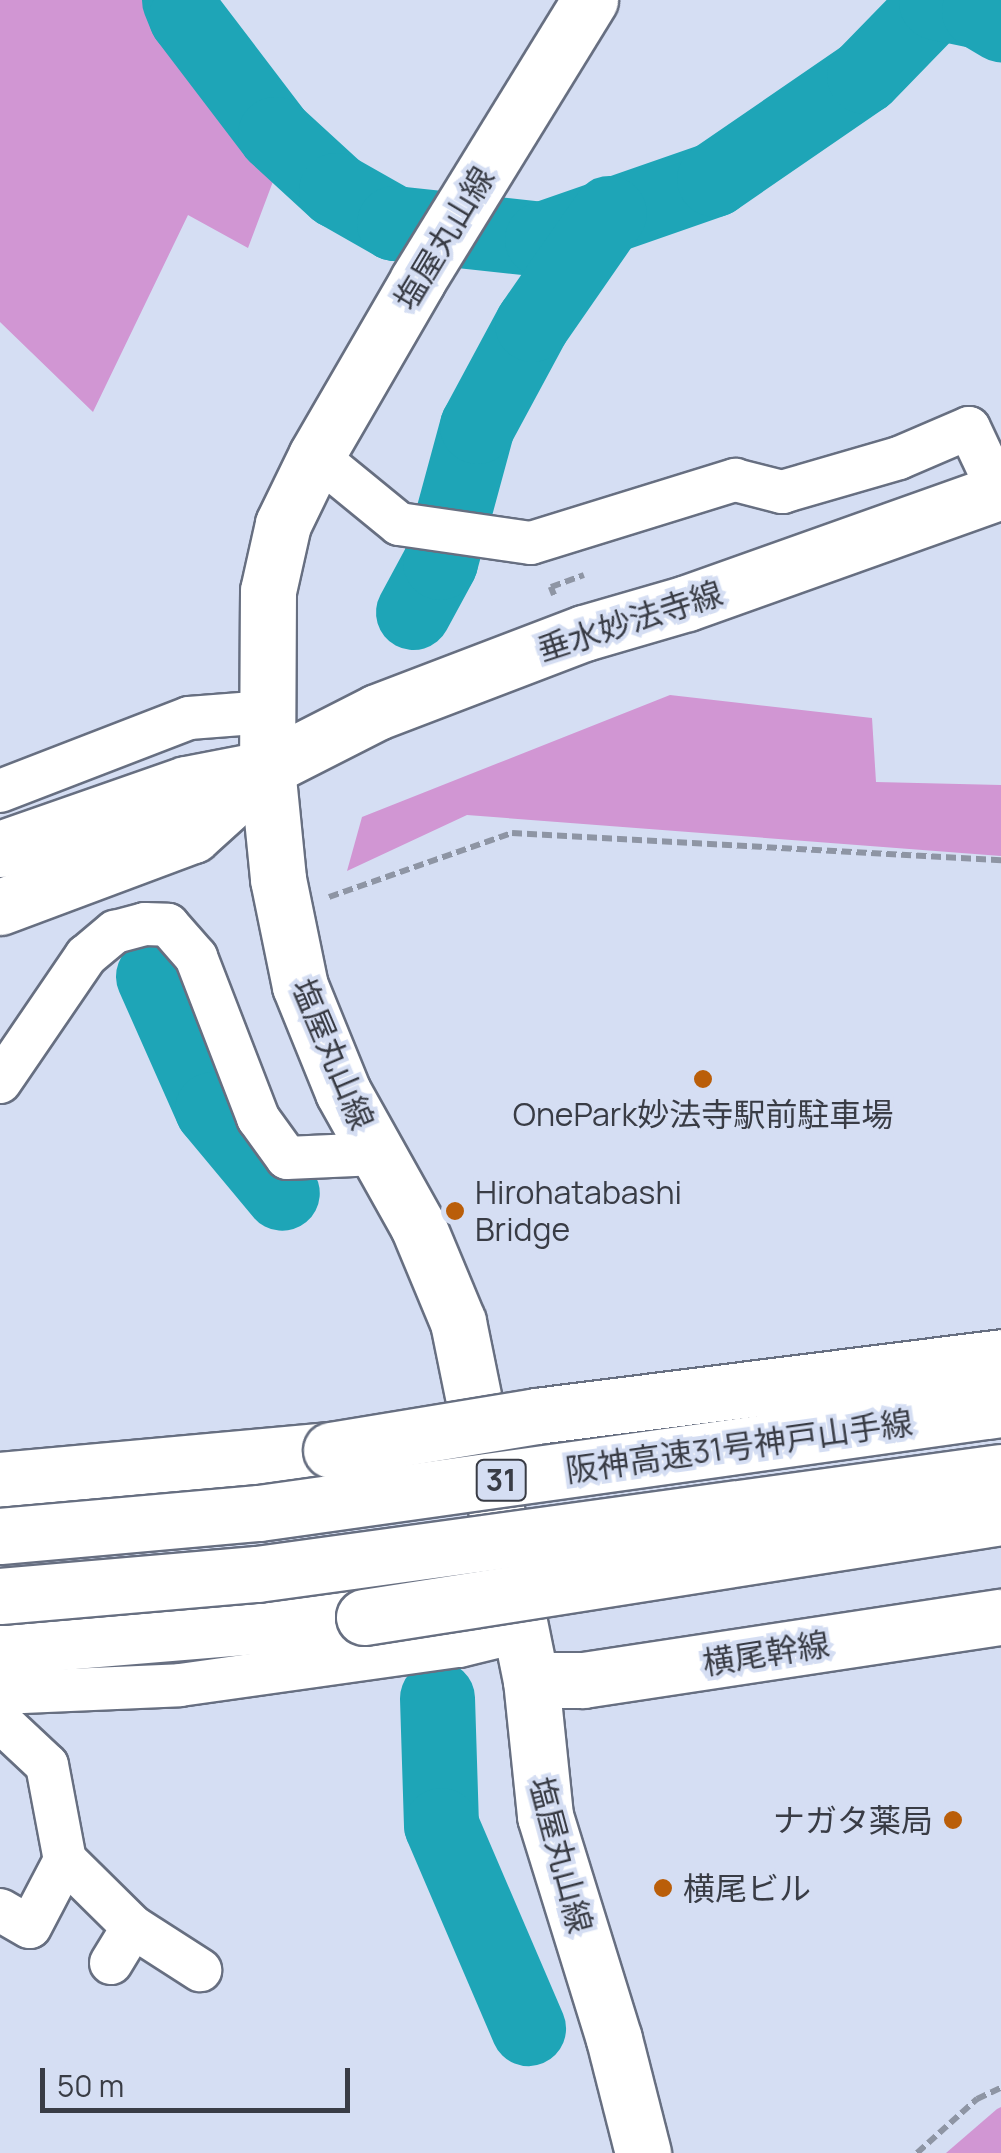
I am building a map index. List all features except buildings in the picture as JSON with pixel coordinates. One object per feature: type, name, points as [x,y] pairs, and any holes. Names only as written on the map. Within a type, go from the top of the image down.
[{"type":"main road","name":"塩屋丸山線","points":[[590,0],[418,280],[316,456],[284,524],[268,591],[267,768],[278,879],[300,986],[343,1092],[418,1226],[458,1322],[526,1656],[545,1816],[614,2039],[643,2153]]},
{"type":"main road","name":"垂水妙法寺線","points":[[0,907],[193,834],[267,768],[377,712],[584,633],[687,603],[1000,492]]},
{"type":"main road","name":"垂水妙法寺線","points":[[0,849],[186,784],[267,768]]},
{"type":"main road","name":"31","points":[[0,1480],[331,1450],[556,1414],[1001,1357]]},
{"type":"main road","name":"阪神高速31号神戸山手線","points":[[0,1536],[258,1513],[1001,1409]]},
{"type":"main road","name":"阪神高速31号神戸山手線","points":[[0,1596],[257,1574],[1001,1472]]},
{"type":"main road","points":[[0,1647],[364,1617],[1001,1517]]},
{"type":"main road","name":"横尾幹線","points":[[526,1656],[584,1680],[1001,1617]]},
{"type":"street","points":[[316,456],[400,524],[531,543],[735,480],[782,492],[899,458],[969,428],[1000,492]]},
{"type":"street","points":[[0,791],[189,718],[267,712]]},
{"type":"street","points":[[0,858],[105,867]]},
{"type":"street","points":[[0,1082],[86,956],[115,932],[144,924],[168,924],[196,958],[258,1118],[287,1158],[377,1154]]},
{"type":"street","points":[[0,1693],[180,1685],[459,1646],[526,1656]]},
{"type":"street","points":[[0,1722],[47,1765],[66,1860],[134,1927],[200,1970]]},
{"type":"street","points":[[0,1910],[30,1927],[66,1860]]},
{"type":"street","points":[[111,1963],[134,1927]]},
{"type":"path","points":[[327,898],[512,833],[1001,860]]},
{"type":"path","points":[[917,2153],[978,2099],[1001,2088]]},
{"type":"shaded area","points":[[0,0],[184,0],[295,123],[248,248],[188,215],[93,412],[0,322]]},
{"type":"shaded area","points":[[670,695],[872,718],[876,782],[1001,785],[1001,856],[467,815],[347,871],[362,817]]},
{"type":"shaded area","points":[[1001,2107],[1001,2153],[946,2153],[997,2109]]},
{"type":"waterway","points":[[179,0],[186,17],[275,134],[336,190],[394,223],[542,239],[714,179],[864,76],[936,2],[979,11],[1001,24]]},
{"type":"waterway","points":[[413,612],[440,562],[477,426],[532,324],[609,213]]},
{"type":"waterway","points":[[153,976],[212,1109],[282,1193]]},
{"type":"waterway","points":[[437,1698],[441,1825],[528,2028]]},
{"type":"place","name":"OnePark妙法寺駅前駐車場","points":[[703,1079]]},
{"type":"place","name":"Hirohatabashi Bridge","points":[[455,1211]]},
{"type":"place","name":"ナガタ薬局","points":[[953,1820]]},
{"type":"place","name":"横尾ビル","points":[[663,1888]]}]
